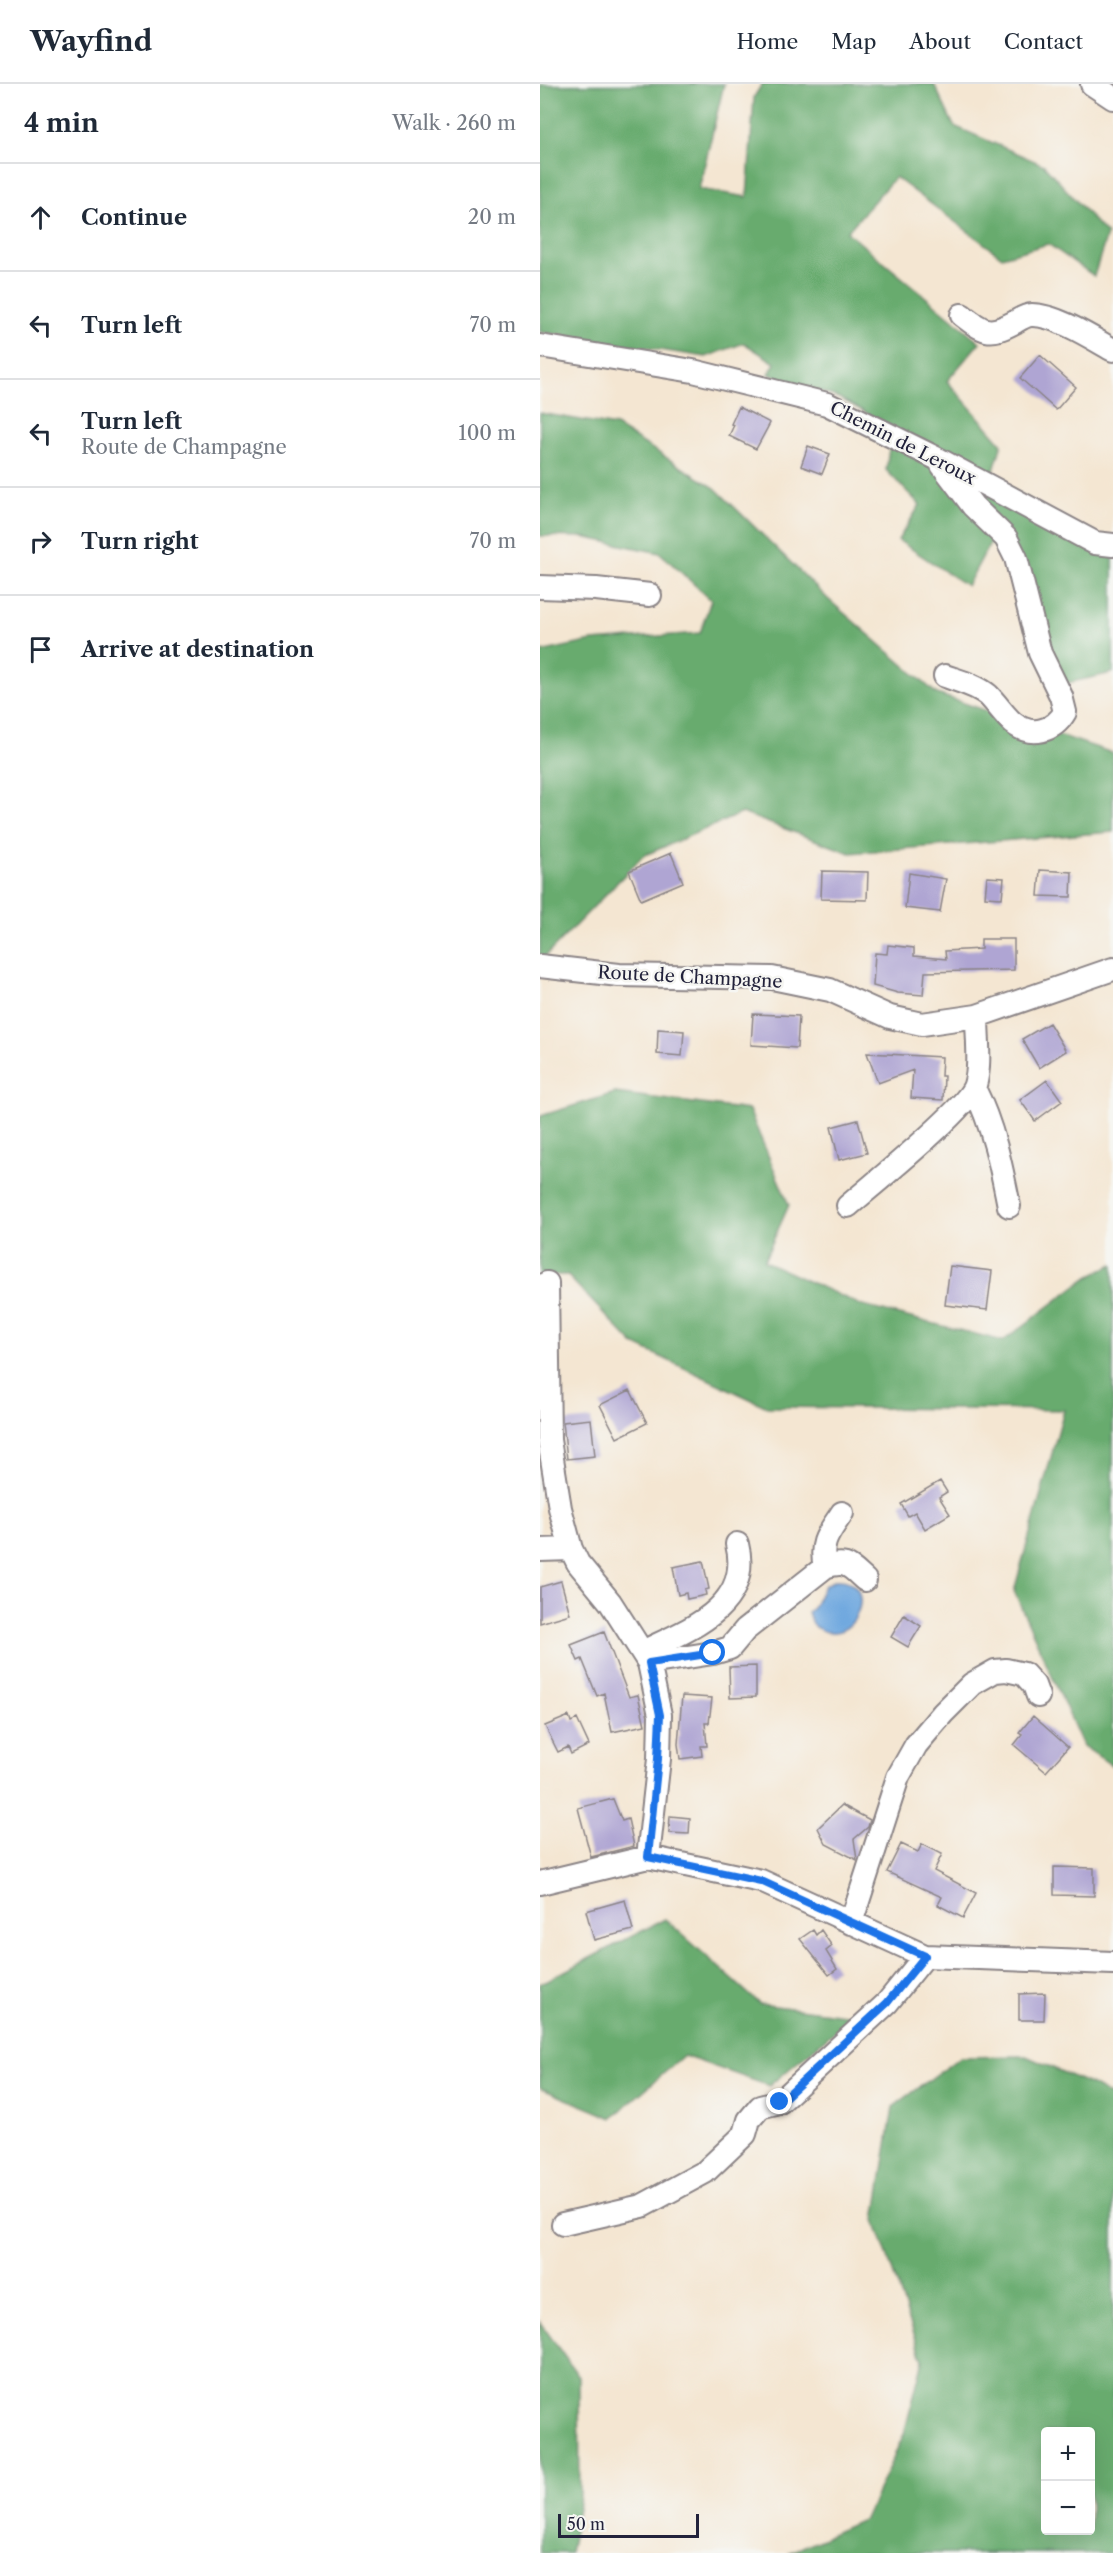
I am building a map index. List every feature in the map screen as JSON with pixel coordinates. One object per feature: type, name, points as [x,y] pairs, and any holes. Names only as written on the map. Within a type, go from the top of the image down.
[{"type":"street","points":[[1092,84],[1113,98]]},
{"type":"street","points":[[962,315],[981,330],[991,332],[1001,330],[1029,315],[1039,316],[1084,334],[1113,350]]},
{"type":"street","name":"Chemin de Leroux","points":[[540,346],[693,371],[827,404],[938,459],[1095,543],[1113,545]]},
{"type":"street","points":[[938,459],[974,506],[1006,538],[1016,558],[1040,653],[1065,705],[1065,712],[1052,727],[1043,732],[1029,730],[1016,725],[988,695],[974,686],[945,676]]},
{"type":"street","points":[[540,587],[650,594]]},
{"type":"street","name":"Route de Champagne","points":[[540,966],[619,975],[772,978],[830,990],[890,1017],[922,1024],[977,1016],[1113,969]]},
{"type":"street","points":[[848,1206],[947,1118],[974,1088],[977,1076],[977,1016]]},
{"type":"street","points":[[974,1088],[996,1143],[1009,1206]]},
{"type":"street","points":[[548,1283],[549,1440],[560,1508],[571,1549],[578,1563],[610,1602],[646,1657],[660,1715],[648,1857]]},
{"type":"street","points":[[825,1567],[822,1553],[823,1543],[842,1513]]},
{"type":"street","points":[[646,1657],[702,1624],[718,1610],[733,1588],[740,1570],[741,1559],[737,1544]]},
{"type":"street","points":[[540,1550],[571,1549]]},
{"type":"street","points":[[646,1657],[713,1653],[730,1648],[745,1630],[825,1567],[839,1562],[848,1564],[865,1580]]},
{"type":"street","points":[[851,1923],[898,1777],[916,1745],[972,1684],[994,1671],[1006,1670],[1024,1674],[1034,1685],[1038,1696]]},
{"type":"street","points":[[540,1883],[648,1857],[761,1881],[925,1956],[1113,1963]]},
{"type":"street","points":[[563,2224],[642,2206],[705,2172],[745,2134],[749,2120],[760,2107],[780,2102],[789,2094],[887,2003],[925,1956]]},
{"type":"green space","points":[[724,84],[699,189],[747,197],[754,97],[762,84],[934,84],[954,126],[1044,165],[1107,235],[1094,276],[1048,244],[1002,257],[895,177],[847,232],[980,342],[947,381],[1002,444],[992,477],[1113,554],[1113,673],[1063,684],[1044,646],[1023,565],[990,543],[967,586],[898,540],[920,505],[886,470],[892,427],[839,398],[769,374],[775,363],[744,343],[706,357],[540,332],[540,85]]},
{"type":"green space","points":[[540,413],[616,426],[715,488],[828,599],[937,694],[1113,753],[1113,832],[850,853],[742,813],[643,856],[540,962],[540,652],[592,641],[700,633],[711,600],[660,553],[582,537],[540,536]]},
{"type":"green space","points":[[615,1093],[749,1110],[789,1205],[764,1261],[863,1306],[1003,1341],[1085,1279],[1113,1264],[1113,1766],[1083,1746],[1014,1591],[1064,1410],[767,1407],[633,1344],[567,1275],[540,1275],[540,1116]]},
{"type":"green space","points":[[665,1919],[760,2004],[853,2016],[769,2086],[684,2056],[612,2118],[540,2088],[540,1984]]},
{"type":"green space","points":[[1026,2056],[1113,2097],[1113,2553],[789,2553],[865,2519],[904,2434],[923,2360],[875,2220],[893,2107],[960,2057]]},
{"type":"green space","points":[[540,2322],[579,2377],[580,2498],[570,2553],[540,2553]]},
{"type":"water","points":[[834,1580],[849,1582],[858,1590],[860,1601],[858,1613],[851,1624],[840,1631],[827,1632],[812,1624],[808,1612],[813,1608],[824,1586]]},
{"type":"building","points":[[1040,355],[1076,387],[1056,410],[1020,378]]},
{"type":"building","points":[[739,407],[770,423],[756,449],[729,436],[734,425],[731,424]]},
{"type":"building","points":[[808,446],[830,454],[822,474],[801,466]]},
{"type":"building","points":[[671,853],[683,882],[641,900],[629,871]]},
{"type":"building","points":[[1040,870],[1072,872],[1071,897],[1038,896]]},
{"type":"building","points":[[822,871],[868,872],[867,900],[821,899]]},
{"type":"building","points":[[909,873],[946,879],[940,912],[905,908]]},
{"type":"building","points":[[987,877],[1004,878],[1002,898],[985,897]]},
{"type":"building","points":[[981,939],[1014,939],[1014,970],[925,972],[923,995],[898,993],[873,986],[875,953],[887,954],[888,945],[914,948],[914,956],[946,959],[945,951],[981,949]]},
{"type":"building","points":[[753,1014],[799,1016],[797,1048],[751,1045]]},
{"type":"building","points":[[1049,1023],[1066,1051],[1039,1068],[1022,1039]]},
{"type":"building","points":[[658,1029],[684,1031],[682,1056],[657,1054]]},
{"type":"building","points":[[867,1053],[942,1057],[943,1100],[911,1098],[913,1070],[878,1083]]},
{"type":"building","points":[[1047,1080],[1062,1101],[1035,1121],[1020,1100]]},
{"type":"building","points":[[858,1120],[867,1153],[839,1160],[831,1127]]},
{"type":"building","points":[[950,1266],[992,1271],[987,1310],[945,1305]]},
{"type":"building","points":[[630,1390],[647,1423],[617,1438],[600,1405]]},
{"type":"building","points":[[591,1419],[595,1456],[567,1459],[563,1422]]},
{"type":"building","points":[[940,1481],[947,1492],[939,1497],[950,1514],[925,1529],[915,1512],[908,1516],[901,1504]]},
{"type":"building","points":[[703,1561],[709,1589],[705,1590],[706,1595],[687,1599],[686,1593],[678,1595],[673,1567]]},
{"type":"building","points":[[561,1581],[570,1614],[540,1623],[540,1587]]},
{"type":"building","points":[[904,1615],[921,1626],[908,1647],[891,1637]]},
{"type":"building","points":[[604,1632],[629,1697],[638,1695],[645,1725],[612,1732],[604,1693],[597,1696],[582,1659],[578,1661],[571,1645]]},
{"type":"building","points":[[756,1666],[756,1697],[730,1698],[729,1667]]},
{"type":"building","points":[[682,1696],[712,1698],[709,1723],[705,1723],[707,1746],[701,1746],[702,1756],[680,1759],[678,1744]]},
{"type":"building","points":[[569,1716],[571,1722],[577,1719],[589,1745],[571,1754],[568,1747],[558,1752],[545,1726]]},
{"type":"building","points":[[1033,1716],[1068,1747],[1046,1772],[1014,1745],[1022,1735],[1019,1733]]},
{"type":"building","points":[[613,1799],[622,1821],[628,1819],[634,1846],[591,1857],[578,1808]]},
{"type":"building","points":[[842,1805],[870,1820],[868,1827],[854,1839],[857,1860],[826,1844],[818,1828]]},
{"type":"building","points":[[670,1816],[690,1818],[689,1834],[669,1833]]},
{"type":"building","points":[[901,1844],[918,1852],[922,1844],[942,1854],[934,1871],[976,1893],[963,1918],[938,1905],[942,1897],[887,1872]]},
{"type":"building","points":[[1054,1867],[1094,1868],[1094,1896],[1054,1895]]},
{"type":"building","points":[[625,1900],[633,1930],[594,1940],[586,1911]]},
{"type":"building","points":[[813,1930],[816,1935],[821,1930],[832,1946],[826,1951],[837,1969],[829,1975],[800,1939]]},
{"type":"building","points":[[1045,1993],[1044,2020],[1019,2020],[1019,1994]]},
{"type":"route","points":[[713,1653],[649,1663],[660,1715],[648,1857],[761,1881],[925,1956],[887,2003],[780,2102]]}]
